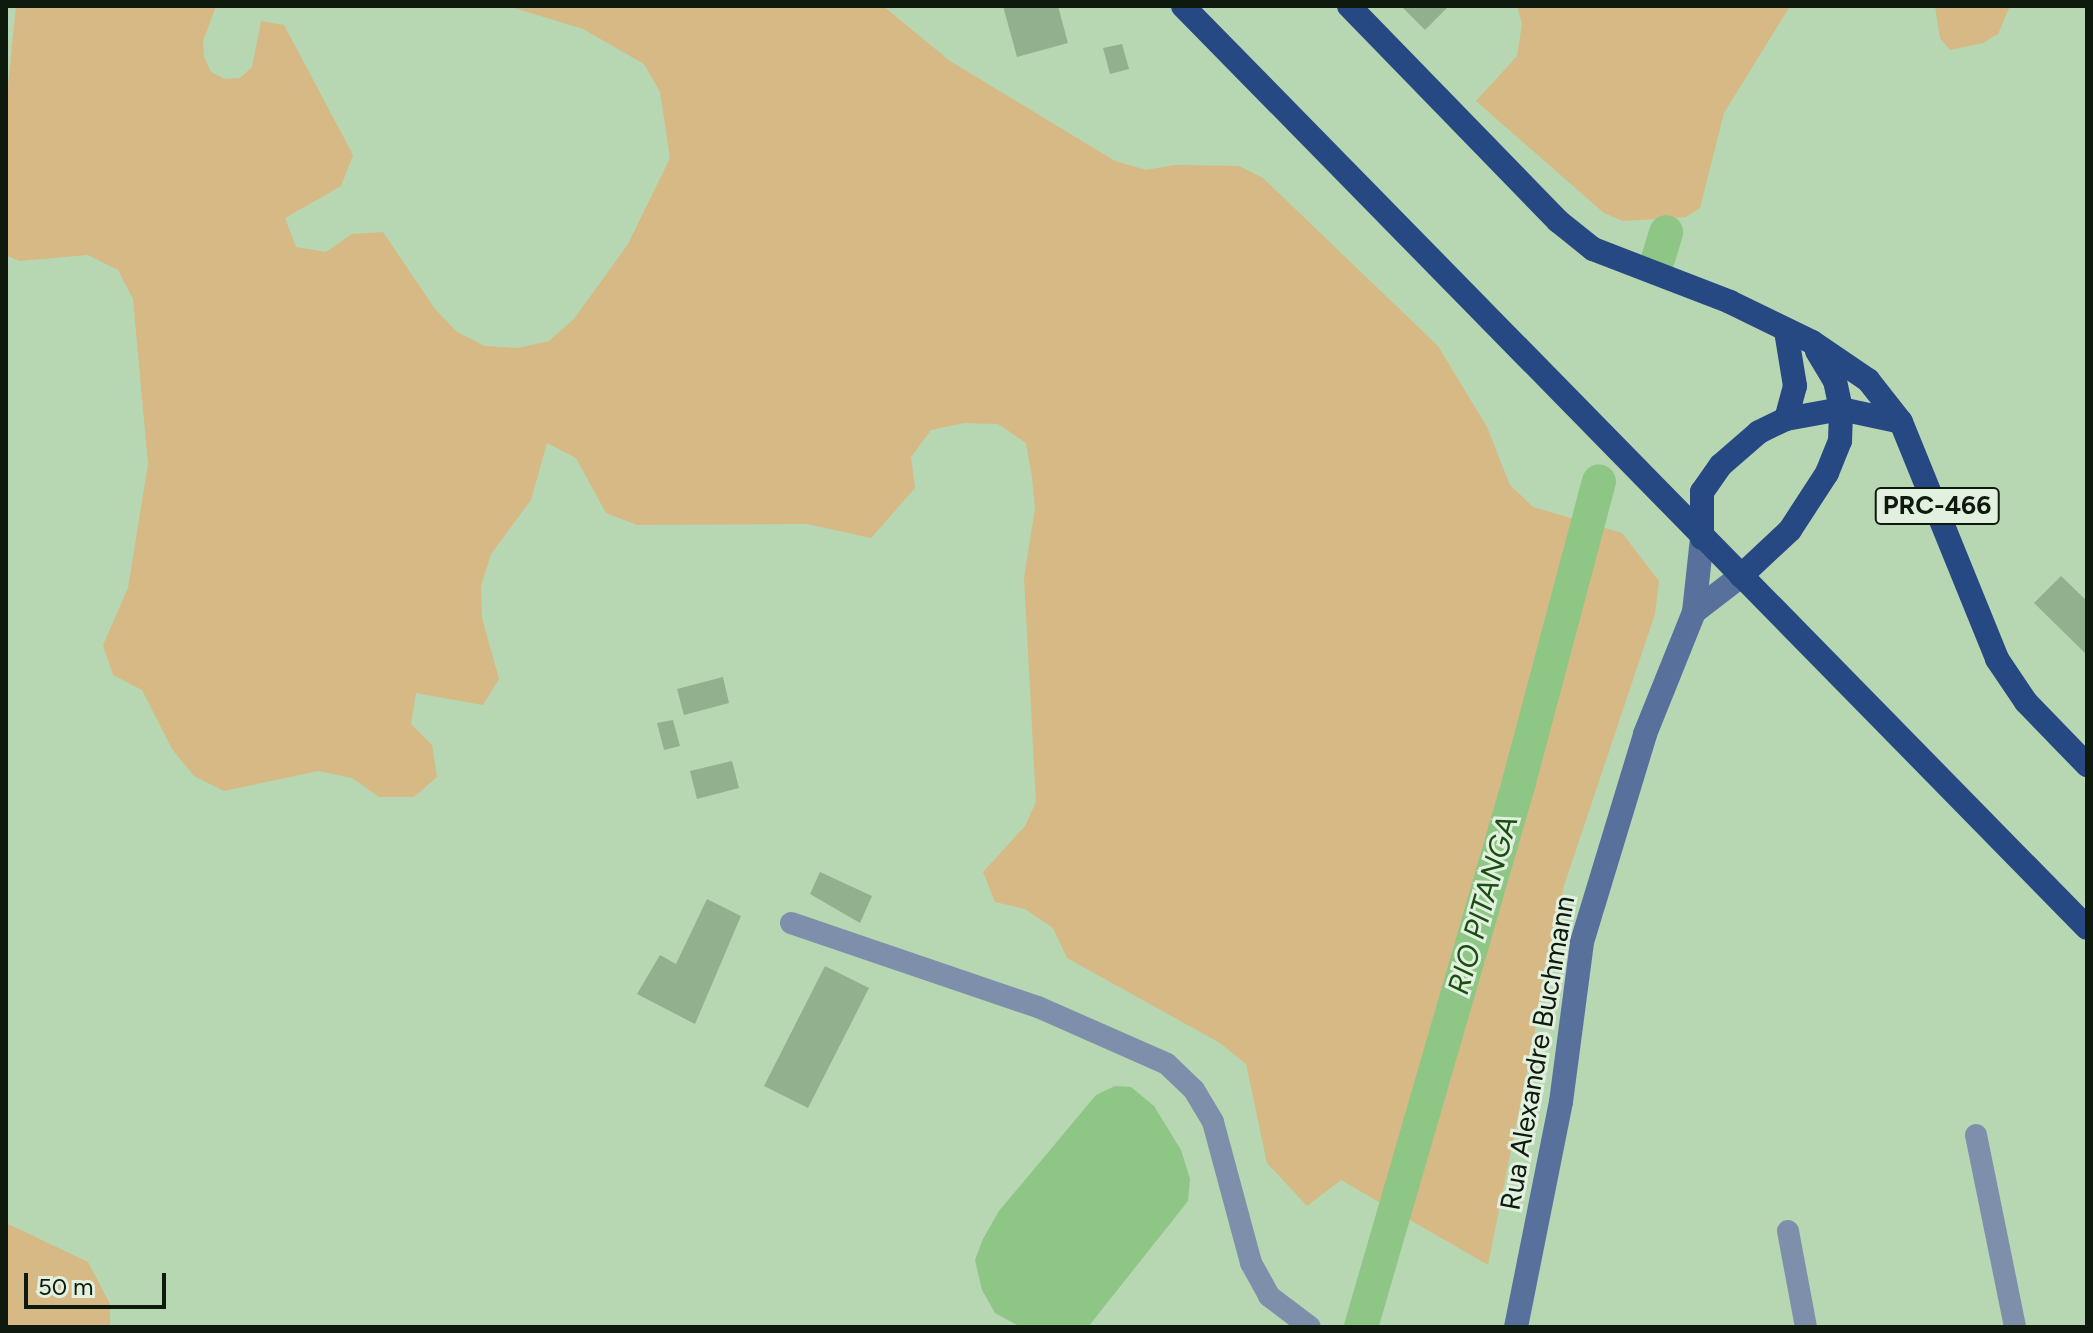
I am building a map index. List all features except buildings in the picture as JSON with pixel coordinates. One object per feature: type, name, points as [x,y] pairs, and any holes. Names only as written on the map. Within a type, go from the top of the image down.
[{"type":"highway","points":[[1183,6],[2087,928]]},
{"type":"highway","name":"PRC-466","points":[[1349,6],[1558,221],[1593,249],[1730,302],[1812,342],[1868,380],[1901,422],[1997,659],[2026,702],[2087,765]]},
{"type":"highway","points":[[1786,331],[1795,386],[1786,419]]},
{"type":"highway","points":[[1741,576],[1790,530],[1827,473],[1840,441],[1841,409],[1835,381],[1812,342]]},
{"type":"highway","points":[[1702,538],[1702,492],[1721,465],[1759,432],[1786,419],[1841,409],[1901,422]]},
{"type":"main road","name":"Rua Alexandre Buchmann","points":[[1516,1327],[1561,1102],[1582,942],[1645,734],[1694,612],[1702,575],[1702,538]]},
{"type":"main road","points":[[1694,612],[1741,576]]},
{"type":"street","points":[[791,923],[1038,1007],[1167,1064],[1194,1090],[1213,1122],[1251,1263],[1263,1285],[1290,1315],[1310,1327]]},
{"type":"street","points":[[1976,1135],[2015,1327]]},
{"type":"street","points":[[1788,1231],[1806,1327]]},
{"type":"shaded area","points":[[16,6],[216,6],[203,41],[204,57],[211,72],[225,79],[240,78],[252,67],[261,21],[284,25],[353,155],[341,186],[285,218],[296,247],[326,252],[352,234],[383,232],[435,309],[457,332],[485,346],[518,348],[549,341],[574,319],[628,244],[670,158],[660,92],[644,64],[583,29],[508,6],[883,6],[950,61],[1115,161],[1146,170],[1175,165],[1239,166],[1263,178],[1438,346],[1487,427],[1510,485],[1533,507],[1622,533],[1659,581],[1655,614],[1564,886],[1488,1265],[1341,1180],[1307,1206],[1267,1163],[1246,1064],[1220,1043],[1067,958],[1053,928],[1025,909],[995,902],[983,872],[1025,826],[1036,802],[1024,577],[1035,509],[1032,477],[1026,443],[998,424],[964,423],[931,430],[911,457],[915,488],[871,538],[807,524],[637,525],[606,513],[576,458],[547,443],[531,500],[491,554],[481,586],[482,618],[499,679],[483,705],[416,693],[411,724],[432,745],[437,777],[414,797],[379,797],[352,778],[318,771],[224,791],[194,776],[172,749],[142,690],[113,675],[103,645],[128,588],[148,464],[133,299],[118,270],[88,255],[19,261],[6,255],[6,105]]},
{"type":"shaded area","points":[[1517,6],[1790,6],[1724,113],[1700,208],[1686,217],[1623,221],[1604,213],[1476,101],[1517,56],[1522,24]]},
{"type":"shaded area","points":[[1935,6],[2010,6],[1998,34],[1983,43],[1950,50],[1940,38]]},
{"type":"shaded area","points":[[1115,1086],[1131,1087],[1154,1106],[1181,1150],[1190,1179],[1188,1201],[1088,1327],[1021,1327],[995,1313],[982,1290],[975,1260],[983,1239],[999,1211],[1096,1095]]},
{"type":"shaded area","points":[[6,1223],[88,1262],[110,1304],[110,1327],[6,1327]]},
{"type":"waterway","name":"RIO PITANGA","points":[[1658,259],[1666,232]]},
{"type":"waterway","name":"RIO PITANGA","points":[[1361,1327],[1519,782],[1599,481]]}]
